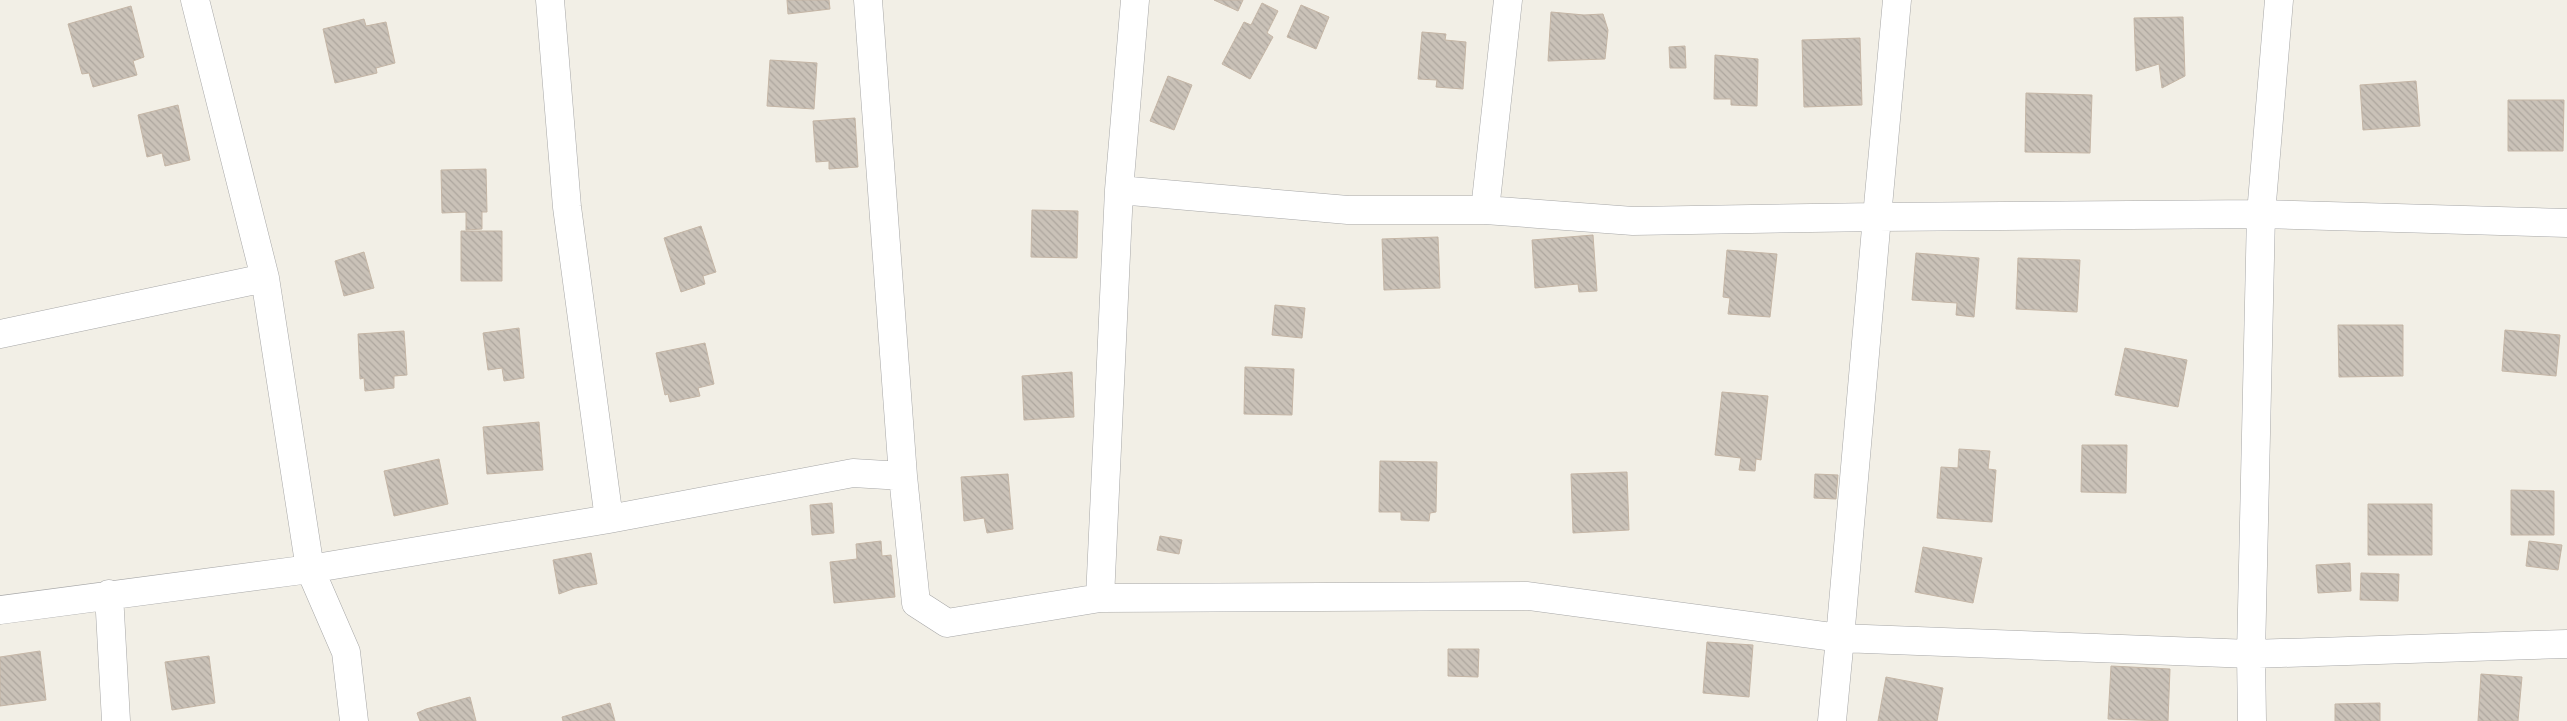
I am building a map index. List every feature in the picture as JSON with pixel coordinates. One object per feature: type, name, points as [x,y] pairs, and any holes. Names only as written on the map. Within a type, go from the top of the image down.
[{"type":"street","points":[[195,0],[265,278],[310,569],[346,652],[354,721]]},
{"type":"street","points":[[550,0],[567,207],[609,519]]},
{"type":"street","points":[[868,0],[903,476],[916,603],[947,623],[1100,598],[1528,596],[1840,638],[2250,654],[2567,644]]},
{"type":"street","points":[[1100,598],[1119,190],[1135,0]]},
{"type":"street","points":[[1485,210],[1508,0]]},
{"type":"street","points":[[1832,721],[1897,0]]},
{"type":"street","points":[[2252,721],[2250,654],[2260,214],[2279,0]]},
{"type":"street","points":[[1119,190],[1348,210],[1485,210],[1633,222],[2260,214],[2567,223]]},
{"type":"street","points":[[0,334],[265,278]]},
{"type":"street","points":[[0,610],[109,594],[310,569],[609,519],[853,473],[903,476]]},
{"type":"street","points":[[109,594],[116,721]]},
{"type":"building","points":[[787,0],[829,0],[830,9],[788,14]]},
{"type":"building","points":[[1214,0],[1243,0],[1238,11]]},
{"type":"building","points":[[1262,3],[1278,11],[1267,33],[1273,37],[1250,79],[1222,64],[1244,22],[1251,25]]},
{"type":"building","points":[[1301,5],[1329,17],[1316,49],[1287,37]]},
{"type":"building","points":[[131,6],[144,57],[133,61],[137,75],[93,87],[89,73],[82,74],[68,24]]},
{"type":"building","points":[[1551,12],[1584,15],[1603,14],[1608,30],[1605,59],[1548,61]]},
{"type":"building","points":[[2183,17],[2185,76],[2162,88],[2159,64],[2136,71],[2134,18]]},
{"type":"building","points":[[364,19],[366,26],[386,22],[395,63],[376,68],[377,73],[335,83],[323,29]]},
{"type":"building","points":[[1422,32],[1446,34],[1445,40],[1466,42],[1463,89],[1436,87],[1437,80],[1418,79]]},
{"type":"building","points":[[1860,38],[1862,105],[1804,107],[1802,40]]},
{"type":"building","points":[[1685,46],[1686,68],[1670,68],[1669,47]]},
{"type":"building","points":[[1715,55],[1758,59],[1757,106],[1731,105],[1731,99],[1714,99]]},
{"type":"building","points":[[770,60],[817,63],[814,109],[767,106]]},
{"type":"building","points":[[1168,76],[1192,85],[1174,130],[1150,121]]},
{"type":"building","points":[[2416,81],[2420,126],[2363,130],[2360,85]]},
{"type":"building","points":[[2026,93],[2092,95],[2090,153],[2025,152]]},
{"type":"building","points":[[2508,100],[2564,100],[2563,151],[2508,151]]},
{"type":"building","points":[[178,105],[190,160],[165,166],[162,153],[147,157],[138,115]]},
{"type":"building","points":[[855,118],[858,167],[829,169],[829,161],[816,162],[813,121]]},
{"type":"building","points":[[486,169],[487,212],[482,212],[482,229],[466,230],[466,212],[442,213],[441,170]]},
{"type":"building","points":[[1032,210],[1078,211],[1077,258],[1031,257]]},
{"type":"building","points":[[701,226],[716,272],[703,276],[705,284],[681,292],[664,238]]},
{"type":"building","points":[[461,231],[502,231],[502,281],[461,281]]},
{"type":"building","points":[[1593,235],[1597,291],[1579,292],[1578,284],[1535,288],[1532,240]]},
{"type":"building","points":[[1438,237],[1440,288],[1384,290],[1382,239]]},
{"type":"building","points":[[1727,250],[1777,254],[1770,317],[1728,314],[1730,298],[1723,297]]},
{"type":"building","points":[[364,252],[374,288],[344,296],[335,261]]},
{"type":"building","points":[[1916,253],[1979,258],[1974,317],[1956,315],[1957,303],[1912,300]]},
{"type":"building","points":[[2018,258],[2080,260],[2077,312],[2016,309]]},
{"type":"building","points":[[1275,305],[1305,308],[1302,338],[1272,335]]},
{"type":"building","points":[[2338,325],[2403,325],[2403,376],[2339,377]]},
{"type":"building","points":[[519,328],[524,378],[504,381],[502,368],[488,370],[483,333]]},
{"type":"building","points":[[2505,330],[2560,335],[2556,376],[2502,371]]},
{"type":"building","points":[[404,331],[407,375],[394,376],[394,388],[365,391],[364,378],[360,379],[358,334]]},
{"type":"building","points":[[705,343],[714,384],[698,388],[700,396],[670,402],[668,394],[665,395],[656,353]]},
{"type":"building","points":[[2125,348],[2187,360],[2178,407],[2115,395]]},
{"type":"building","points":[[1245,367],[1294,369],[1292,415],[1244,414]]},
{"type":"building","points":[[1072,372],[1074,417],[1024,420],[1022,376]]},
{"type":"building","points":[[1722,392],[1768,396],[1761,460],[1756,459],[1755,471],[1739,470],[1741,458],[1715,455]]},
{"type":"building","points":[[539,422],[543,470],[487,474],[483,427]]},
{"type":"building","points":[[2082,445],[2127,445],[2126,493],[2081,492]]},
{"type":"building","points":[[1959,449],[1990,451],[1988,469],[1996,470],[1992,522],[1937,518],[1941,467],[1958,468]]},
{"type":"building","points":[[439,459],[448,504],[394,516],[384,471]]},
{"type":"building","points":[[1380,461],[1437,462],[1436,512],[1430,513],[1429,521],[1401,520],[1401,512],[1379,512]]},
{"type":"building","points":[[1627,472],[1629,530],[1573,533],[1571,474]]},
{"type":"building","points":[[1008,474],[1013,529],[987,533],[984,518],[964,521],[961,477]]},
{"type":"building","points":[[1815,474],[1838,475],[1836,499],[1814,498]]},
{"type":"building","points":[[2511,490],[2554,491],[2554,535],[2511,535]]},
{"type":"building","points":[[832,503],[834,533],[812,535],[810,505]]},
{"type":"building","points":[[2368,504],[2432,504],[2432,555],[2368,555]]},
{"type":"building","points":[[1160,536],[1182,540],[1179,554],[1157,550]]},
{"type":"building","points":[[881,541],[882,556],[891,555],[895,597],[834,603],[830,562],[857,559],[856,544]]},
{"type":"building","points":[[2529,541],[2562,545],[2558,570],[2526,566]]},
{"type":"building","points":[[1923,547],[1982,558],[1973,603],[1915,592]]},
{"type":"building","points":[[591,553],[597,584],[575,588],[559,594],[553,560]]},
{"type":"building","points":[[2350,563],[2351,591],[2318,593],[2316,565]]},
{"type":"building","points":[[2361,573],[2399,574],[2398,601],[2360,600]]},
{"type":"building","points":[[1707,642],[1753,645],[1749,697],[1703,693]]},
{"type":"building","points":[[1448,649],[1479,649],[1478,677],[1448,676]]},
{"type":"building","points":[[40,651],[46,700],[0,706],[0,657]]},
{"type":"building","points":[[209,656],[215,703],[172,710],[165,662]]},
{"type":"building","points":[[2111,666],[2170,669],[2168,721],[2108,719]]},
{"type":"building","points":[[2481,674],[2522,677],[2518,721],[2478,721]]},
{"type":"building","points":[[1886,677],[1943,688],[1937,721],[1878,721]]},
{"type":"building","points":[[470,697],[476,721],[420,721],[417,713]]},
{"type":"building","points":[[610,703],[615,721],[563,721],[562,717]]},
{"type":"building","points":[[2380,703],[2380,721],[2335,721],[2335,704]]}]
